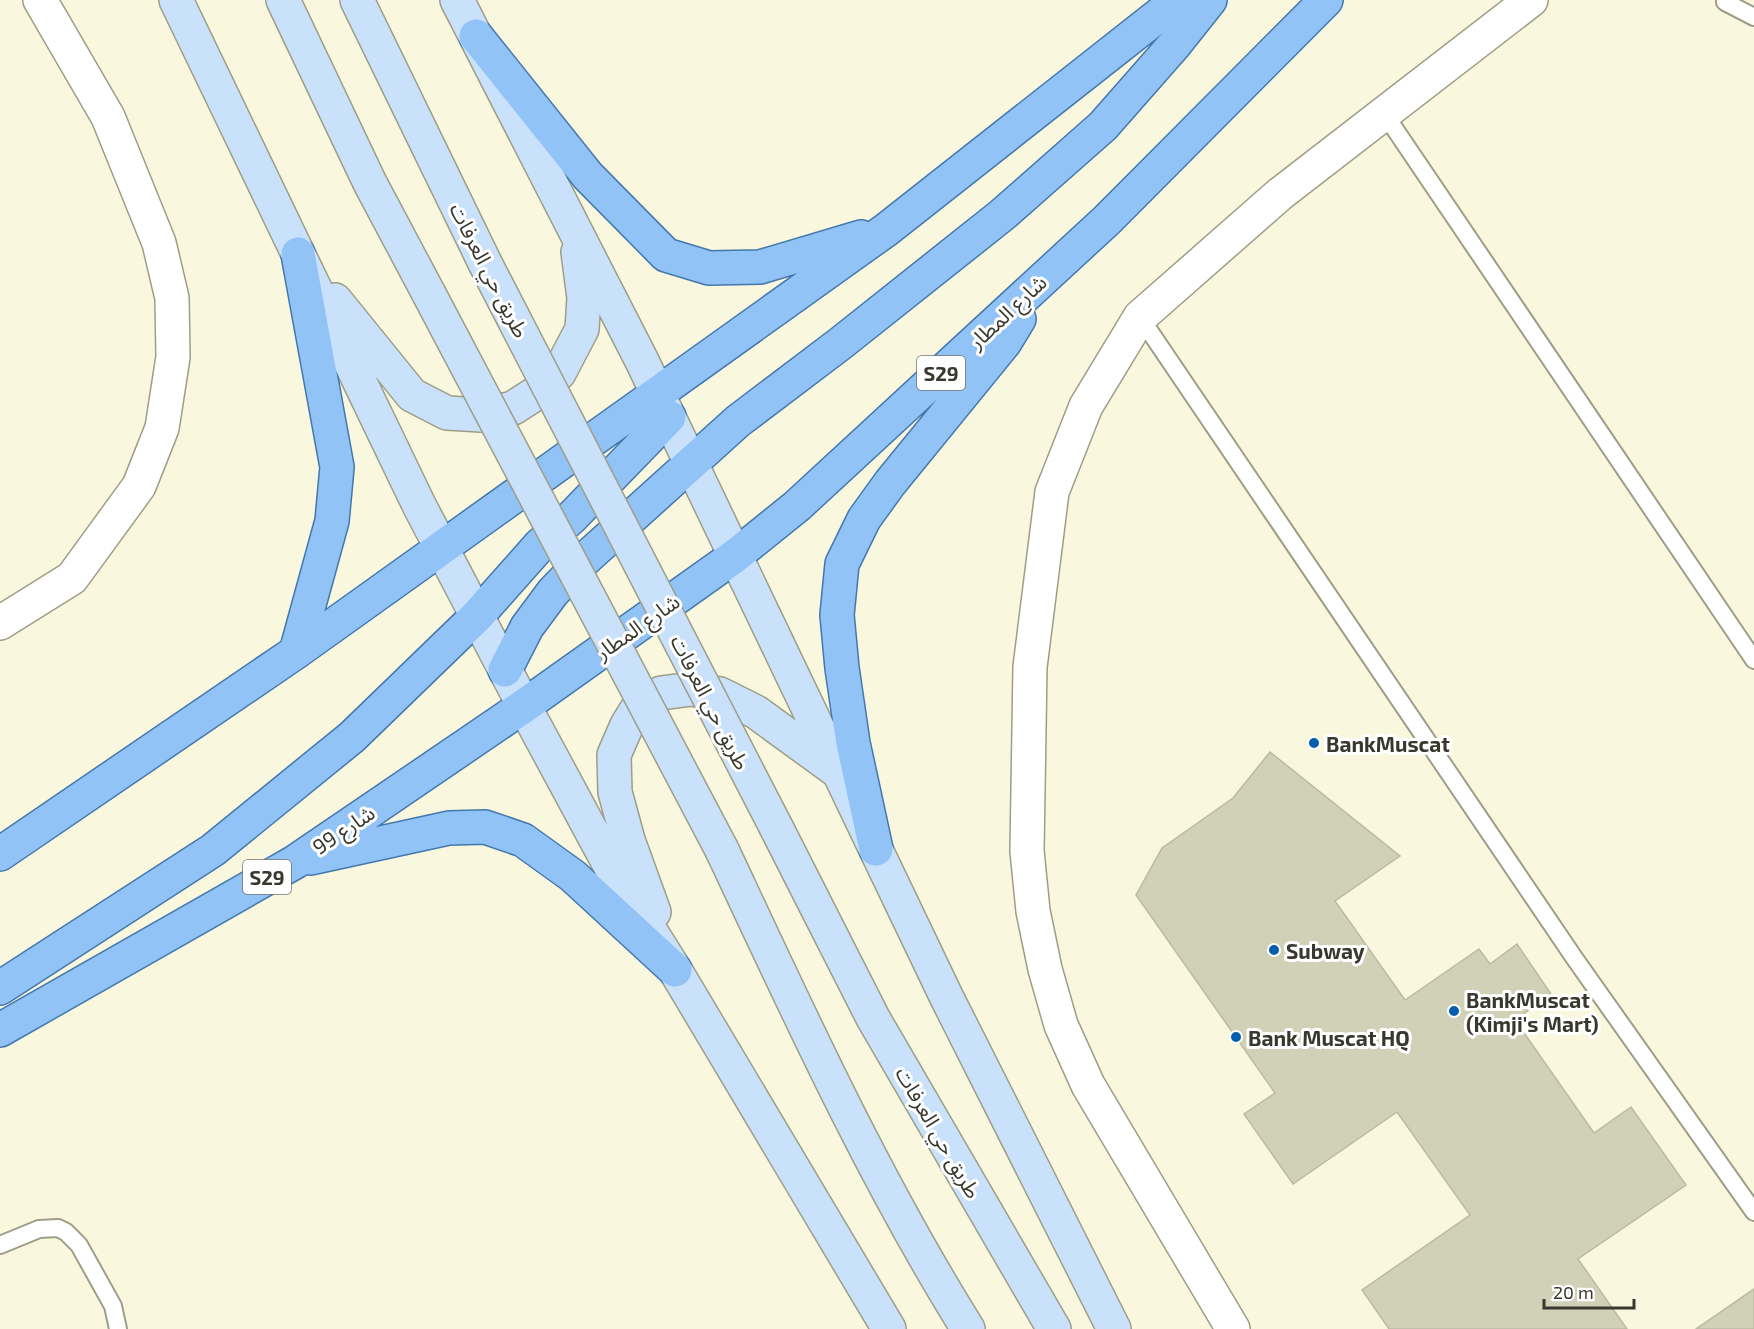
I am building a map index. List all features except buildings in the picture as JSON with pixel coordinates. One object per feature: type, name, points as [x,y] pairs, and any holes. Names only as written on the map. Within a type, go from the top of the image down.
[{"type":"main road","points":[[177,0],[441,548],[524,706],[614,873],[675,970],[889,1329]]},
{"type":"main road","points":[[283,0],[370,183],[722,850],[806,1030],[926,1261],[968,1329]]},
{"type":"main road","name":"طريق حي العرفات","points":[[357,0],[485,263],[873,1018],[1054,1329]]},
{"type":"main road","points":[[457,0],[663,405],[946,996],[1114,1329]]},
{"type":"main road","points":[[0,854],[296,652],[441,548],[663,405],[1178,0]]},
{"type":"main road","points":[[506,670],[527,627],[553,592],[583,561],[752,409],[832,350],[1002,215],[1053,170],[1102,126],[1175,44],[1210,0]]},
{"type":"main road","name":"شارع المطار","points":[[524,706],[735,556],[808,495],[1107,220],[1326,0]]},
{"type":"main road","points":[[476,36],[588,176],[666,255],[709,268],[760,267],[886,230]]},
{"type":"main road","points":[[298,254],[412,395],[447,413],[482,415],[513,408],[538,392],[559,373],[572,350],[582,329],[584,298],[575,230]]},
{"type":"main road","points":[[296,652],[332,522],[337,467],[298,254]]},
{"type":"main road","points":[[876,849],[853,743],[842,668],[837,615],[842,564],[864,519],[890,483],[1005,342],[1049,273]]},
{"type":"main road","points":[[0,988],[213,850],[352,737],[477,616],[540,545],[571,518],[663,405]]},
{"type":"main road","points":[[675,970],[628,840],[615,792],[614,754],[627,725],[637,710],[661,693],[692,689],[720,694],[756,712],[838,772]]},
{"type":"main road","name":"99 شارع","points":[[0,1030],[295,862],[524,706]]},
{"type":"main road","points":[[295,862],[449,828],[485,827],[523,840],[573,876],[675,970]]},
{"type":"street","points":[[0,623],[72,578],[138,486],[162,428],[173,357],[172,298],[159,243],[108,117],[40,0]]},
{"type":"street","points":[[1233,1329],[1088,1085],[1061,1025],[1045,969],[1035,922],[1027,851],[1030,667],[1052,492],[1086,406],[1140,317],[1280,194],[1531,0]]},
{"type":"lane","points":[[1721,1],[1754,17]]},
{"type":"lane","points":[[1384,113],[1754,660]]},
{"type":"lane","points":[[1140,317],[1575,959],[1754,1212]]},
{"type":"lane","points":[[0,1245],[48,1227],[57,1228],[74,1237],[122,1326]]},
{"type":"place","name":"BankMuscat","points":[[1314,743]]},
{"type":"place","name":"Subway","points":[[1274,950]]},
{"type":"place","name":"BankMuscat (Kimji's Mart)","points":[[1454,1011]]},
{"type":"place","name":"Bank Muscat HQ","points":[[1236,1037]]}]
